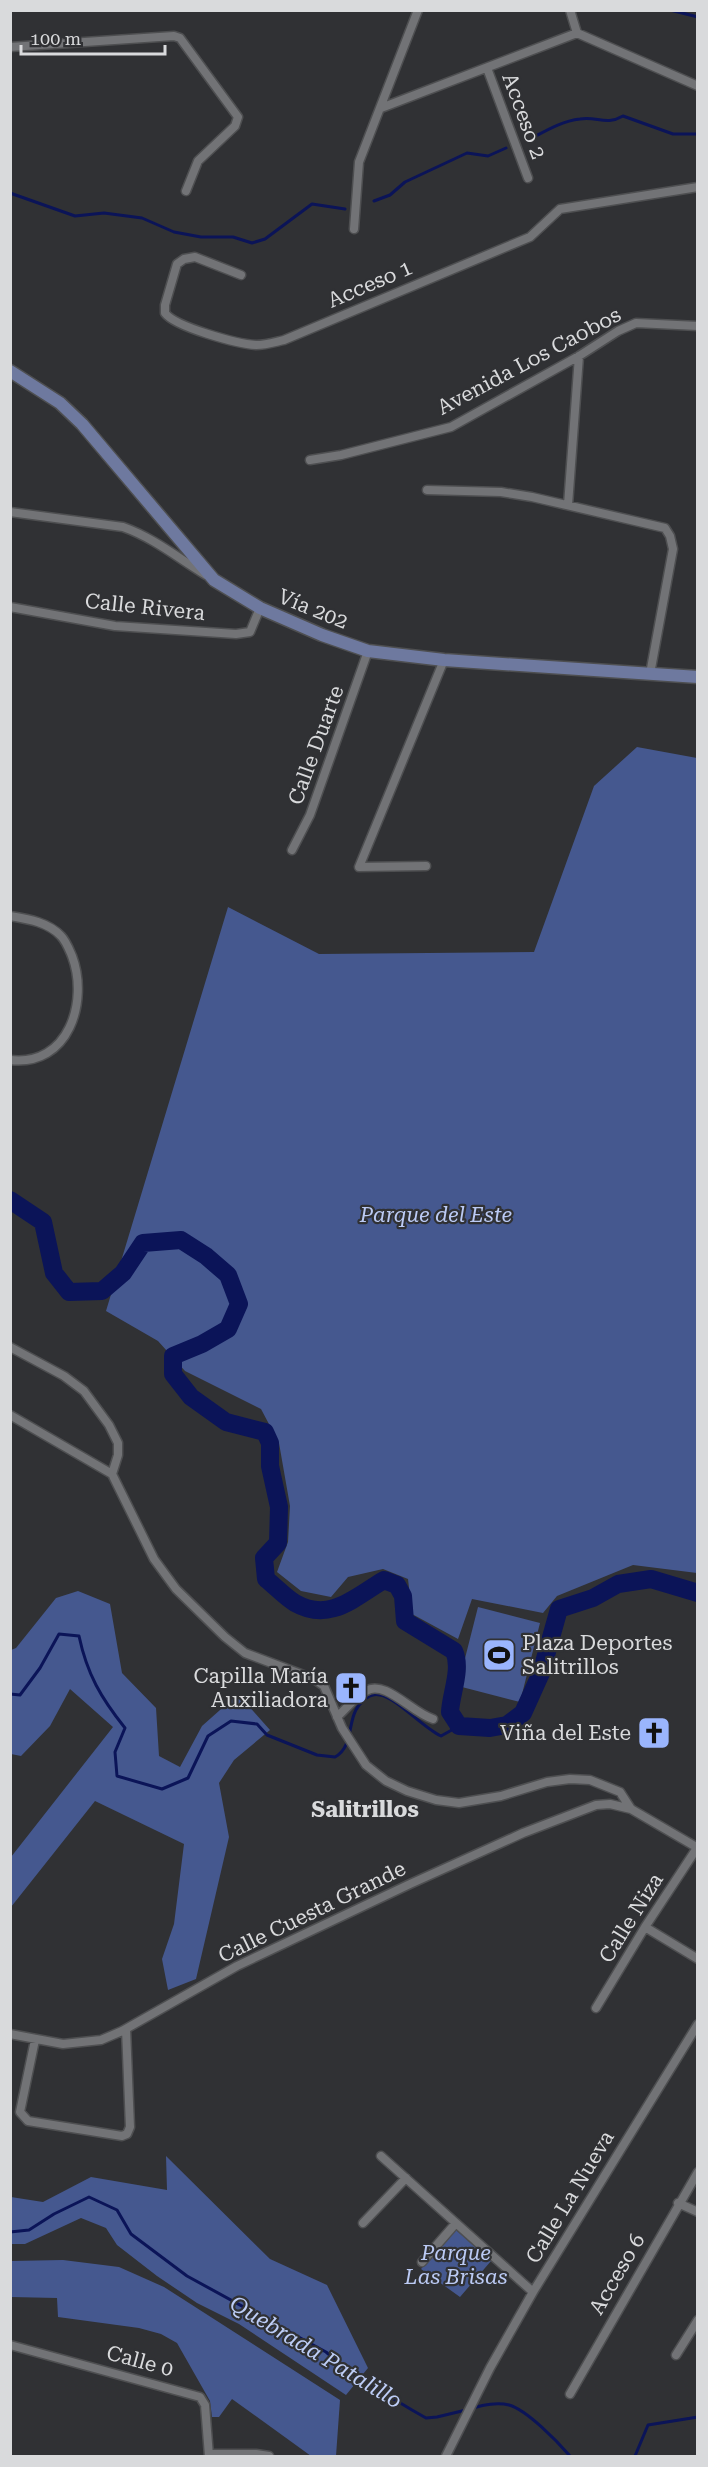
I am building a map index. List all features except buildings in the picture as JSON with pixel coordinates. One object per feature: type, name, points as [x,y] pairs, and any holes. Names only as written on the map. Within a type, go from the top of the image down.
[{"type":"main road","name":"Vía 202","points":[[10,371],[60,403],[82,424],[214,580],[260,608],[368,651],[444,660],[698,677]]},
{"type":"street","points":[[354,229],[360,162],[418,10]]},
{"type":"street","points":[[570,10],[577,33]]},
{"type":"street","points":[[381,108],[577,33],[698,86]]},
{"type":"street","points":[[10,48],[174,36],[180,38],[238,117],[235,126],[198,161],[186,190]]},
{"type":"street","name":"Acceso 2","points":[[487,68],[528,178]]},
{"type":"street","name":"Acceso 1","points":[[241,274],[195,257],[184,259],[177,264],[165,305],[165,313],[176,322],[240,343],[268,344],[305,331],[530,237],[560,209],[698,187]]},
{"type":"street","name":"Avenida Los Caobos","points":[[310,460],[341,455],[451,427],[579,356],[618,331],[636,323],[698,326]]},
{"type":"street","points":[[568,505],[579,356]]},
{"type":"street","points":[[427,490],[501,492],[665,528],[670,536],[673,549],[650,674]]},
{"type":"street","points":[[10,512],[123,527],[171,551],[214,580]]},
{"type":"street","name":"Calle Rivera","points":[[10,607],[115,626],[236,634],[250,632],[260,608]]},
{"type":"street","name":"Calle Duarte","points":[[292,850],[310,815],[368,651]]},
{"type":"street","points":[[426,866],[359,867],[444,660]]},
{"type":"street","points":[[10,916],[33,920],[61,935],[68,945],[78,975],[78,994],[77,1012],[69,1031],[57,1045],[40,1056],[24,1062],[10,1060]]},
{"type":"street","points":[[10,1347],[64,1376],[84,1391],[109,1425],[118,1443],[118,1455],[112,1474]]},
{"type":"street","points":[[10,1415],[112,1474],[154,1560],[176,1589],[225,1637],[245,1653],[314,1679],[324,1686],[351,1745],[366,1765],[386,1781],[436,1800],[459,1803],[501,1796],[547,1782],[570,1779],[590,1780],[620,1792],[631,1809],[697,1848]]},
{"type":"street","points":[[337,1717],[365,1691],[375,1687],[384,1689],[423,1716],[434,1719]]},
{"type":"street","name":"Calle Cuesta Grande","points":[[10,2034],[63,2044],[101,2040],[126,2029],[237,1966],[524,1833],[596,1805],[610,1804],[631,1809]]},
{"type":"street","name":"Calle Niza","points":[[596,2008],[645,1927],[697,1848]]},
{"type":"street","points":[[645,1927],[698,1959]]},
{"type":"street","name":"Calle La Nueva","points":[[446,2457],[490,2368],[533,2292],[698,2024]]},
{"type":"street","points":[[34,2040],[20,2112],[23,2118],[28,2121],[122,2136],[127,2134],[130,2127],[126,2029]]},
{"type":"street","points":[[381,2156],[533,2292]]},
{"type":"street","name":"Acceso 6","points":[[570,2394],[678,2203],[698,2172]]},
{"type":"street","points":[[363,2223],[405,2178]]},
{"type":"street","points":[[678,2203],[698,2212]]},
{"type":"street","points":[[422,2262],[456,2223]]},
{"type":"street","points":[[676,2355],[698,2320]]},
{"type":"street","name":"Calle 0","points":[[10,2345],[200,2397],[205,2405],[209,2455]]},
{"type":"street","points":[[209,2455],[256,2454],[268,2457]]},
{"type":"green space","name":"Parque del Este","points":[[637,747],[697,758],[697,1573],[633,1565],[557,1596],[543,1613],[472,1599],[458,1639],[412,1614],[408,1579],[383,1569],[348,1577],[331,1597],[301,1591],[277,1572],[288,1542],[290,1506],[279,1443],[261,1409],[185,1371],[158,1341],[106,1311],[228,907],[319,954],[534,952],[594,786]]},
{"type":"green space","points":[[78,1591],[110,1604],[122,1673],[156,1708],[159,1756],[180,1767],[202,1726],[238,1694],[270,1730],[234,1760],[219,1783],[229,1837],[196,1979],[168,1990],[162,1959],[174,1924],[184,1844],[95,1801],[11,1907],[11,1857],[113,1727],[70,1689],[50,1726],[21,1756],[11,1754],[11,1650],[16,1648],[56,1598]]},
{"type":"green space","name":"Plaza Deportes Salitrillos","points":[[478,1607],[540,1623],[520,1702],[458,1686]]},
{"type":"green space","points":[[166,2156],[270,2259],[327,2285],[368,2368],[346,2395],[239,2324],[197,2303],[157,2276],[117,2245],[106,2228],[81,2218],[25,2244],[11,2244],[11,2197],[43,2202],[91,2177],[167,2190]]},
{"type":"green space","name":"Parque Las Brisas","points":[[456,2230],[491,2261],[460,2297],[421,2269]]},
{"type":"green space","points":[[63,2260],[119,2267],[164,2287],[340,2400],[336,2456],[311,2456],[232,2399],[219,2417],[212,2417],[210,2401],[177,2343],[161,2334],[139,2328],[58,2317],[57,2298],[11,2297],[11,2261]]},
{"type":"waterway","points":[[670,10],[698,17]]},
{"type":"waterway","points":[[534,137],[574,120],[586,118],[606,121],[623,116],[673,134],[698,134]]},
{"type":"waterway","points":[[374,201],[390,195],[405,182],[467,153],[488,156],[506,148]]},
{"type":"waterway","points":[[10,193],[75,216],[104,213],[142,218],[174,232],[201,237],[233,237],[252,243],[265,239],[312,204],[345,209]]},
{"type":"waterway","points":[[10,1200],[43,1222],[54,1273],[69,1292],[102,1291],[123,1273],[143,1243],[181,1240],[206,1256],[228,1275],[239,1304],[228,1329],[202,1344],[173,1356],[173,1374],[191,1397],[226,1422],[265,1432],[270,1443],[270,1466],[279,1507],[278,1543],[264,1558],[266,1579],[295,1603],[320,1610],[342,1605],[384,1580],[397,1585],[403,1596],[405,1621],[454,1651],[457,1673],[450,1712],[459,1726],[490,1728],[507,1725],[523,1713],[541,1673],[559,1609],[593,1598],[618,1584],[651,1579],[698,1593]]},
{"type":"waterway","points":[[10,1694],[20,1695],[40,1668],[59,1634],[79,1636],[86,1662],[96,1685],[125,1728],[115,1752],[117,1776],[162,1789],[188,1778],[208,1736],[231,1721],[257,1724],[267,1735],[317,1755],[335,1757],[346,1745],[357,1707],[373,1695],[380,1695],[394,1701],[441,1736],[459,1726]]},
{"type":"waterway","name":"Quebrada Patalillo","points":[[10,2232],[29,2230],[54,2214],[89,2197],[117,2210],[131,2234],[187,2276],[326,2352],[352,2374],[426,2418],[466,2410]]},
{"type":"waterway","name":"Quebrada Patalillo","points":[[472,2408],[500,2404],[516,2408],[542,2427],[570,2456]]},
{"type":"waterway","name":"Quebrada Patalillo","points":[[635,2456],[648,2425],[698,2417]]},
{"type":"place","name":"Plaza Deportes Salitrillos","points":[[499,1655]]},
{"type":"place","name":"Capilla María Auxiliadora","points":[[351,1688]]},
{"type":"place","name":"Viña del Este","points":[[654,1733]]},
{"type":"district","name":"Salitrillos","points":[[365,1809]]}]
